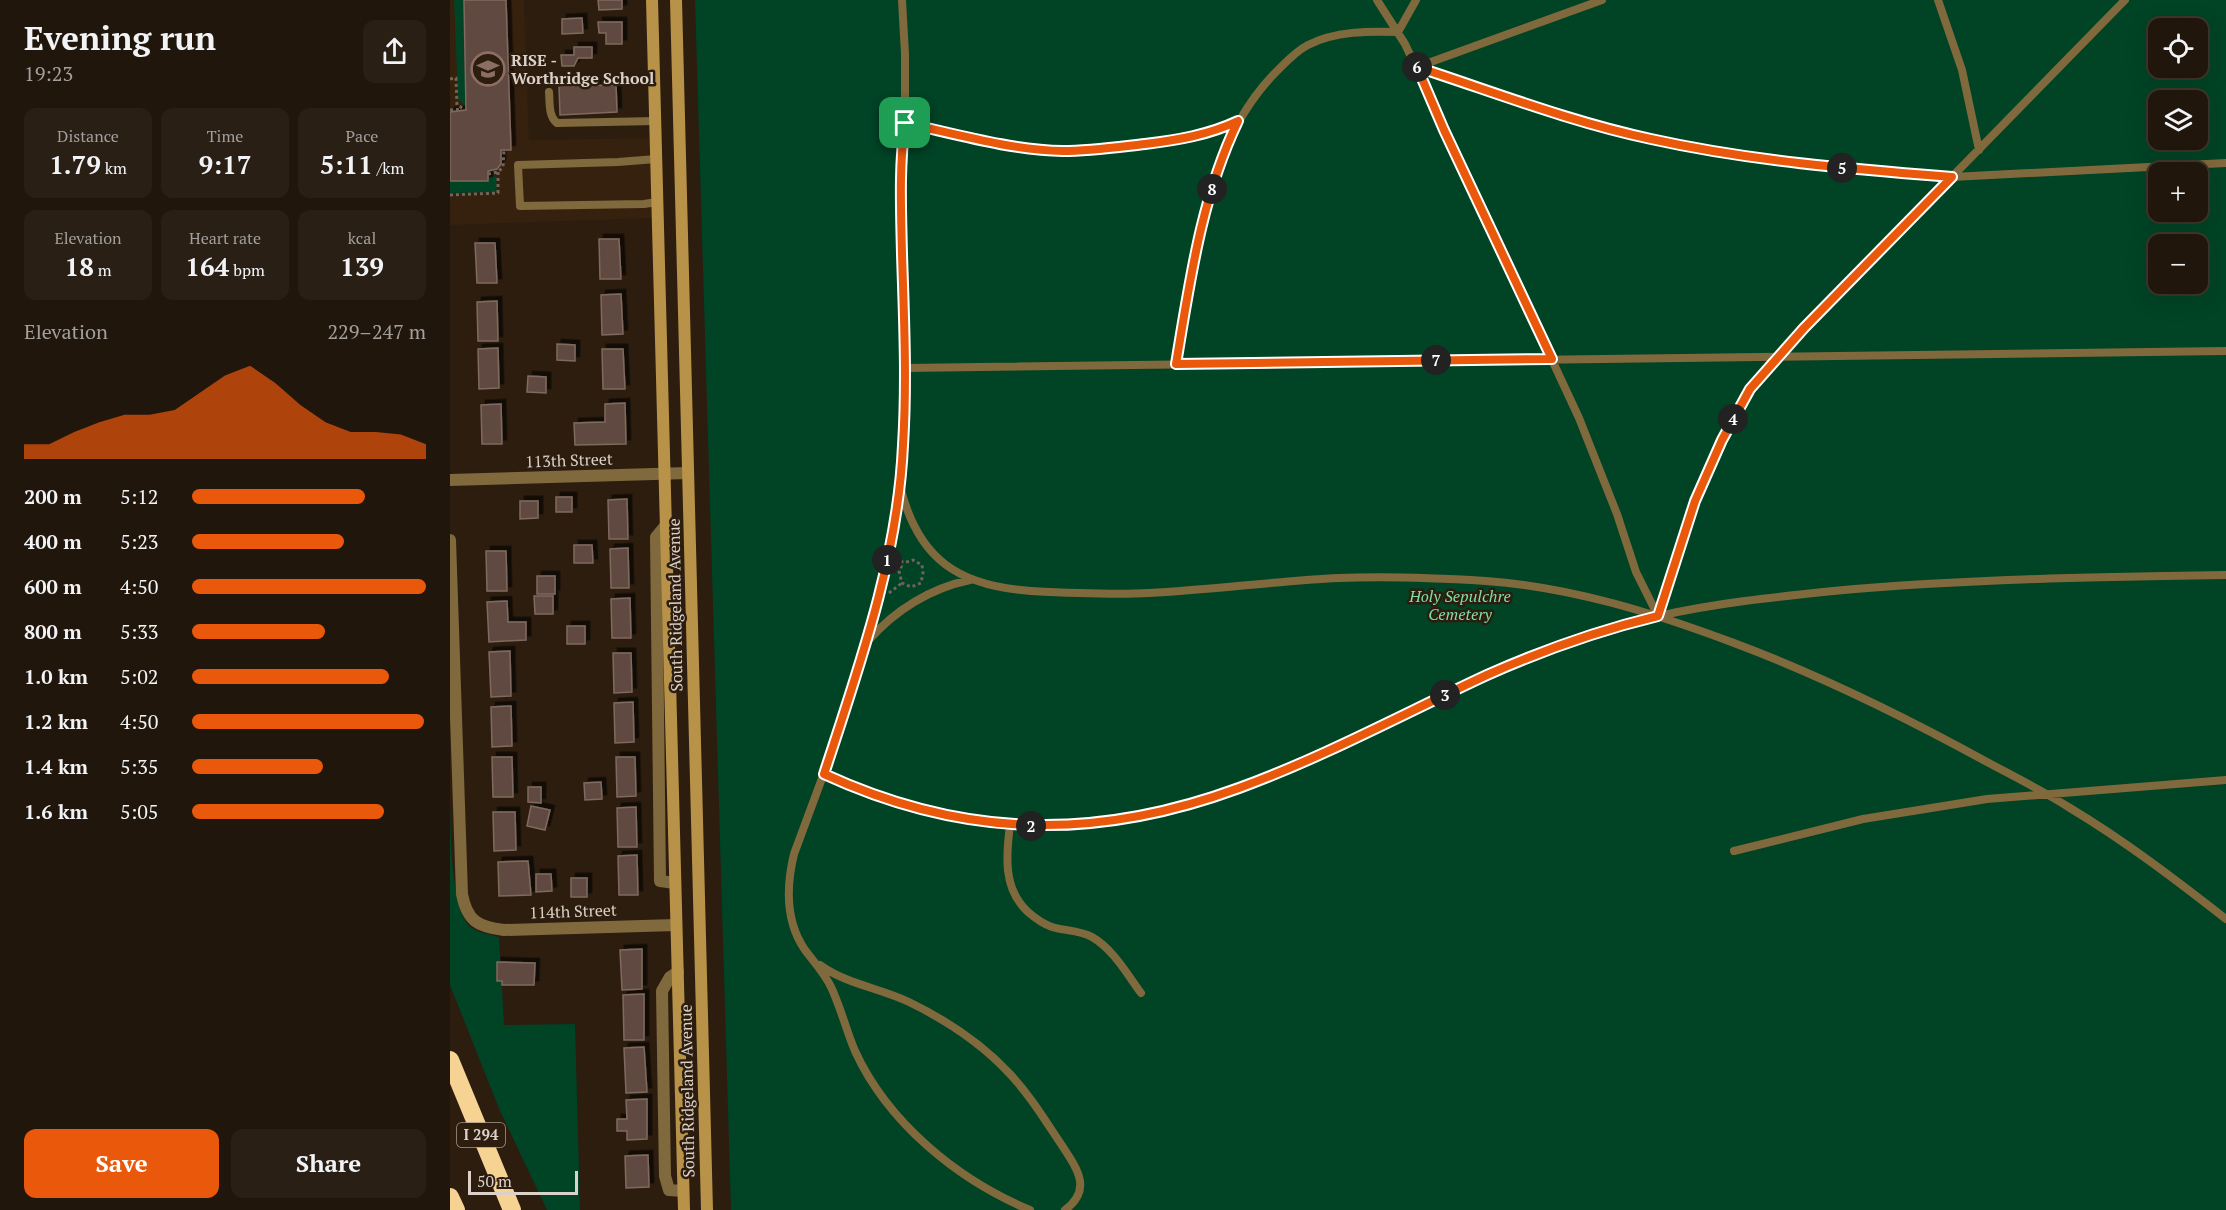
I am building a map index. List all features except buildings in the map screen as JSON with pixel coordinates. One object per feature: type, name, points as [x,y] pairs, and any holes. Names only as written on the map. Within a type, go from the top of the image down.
[{"type":"highway","name":"I 294","points":[[450,1060],[512,1210]]},
{"type":"highway","points":[[450,1197],[456,1210]]},
{"type":"main road","name":"South Ridgeland Avenue","points":[[652,0],[684,1210]]},
{"type":"main road","name":"South Ridgeland Avenue","points":[[676,0],[706,1210]]},
{"type":"street","name":"113th Street","points":[[450,480],[688,472]]},
{"type":"street","name":"114th Street","points":[[450,540],[462,894],[465,909],[472,919],[487,927],[504,930],[676,925]]},
{"type":"street","name":"South Ridgeland Avenue","points":[[678,972],[670,977],[662,991],[665,1176],[669,1190],[683,1191]]},
{"type":"lane","points":[[902,0],[905,123],[899,179],[905,368],[900,486],[890,548],[867,643],[789,872],[789,913],[804,948],[830,985],[855,1050],[866,1071],[894,1112],[929,1147],[964,1174],[992,1192],[1030,1210]]},
{"type":"lane","points":[[1377,0],[1417,67],[1444,130],[1552,359],[1597,462],[1640,581],[1658,616]]},
{"type":"lane","points":[[1398,32],[1416,0]]},
{"type":"lane","points":[[1417,67],[1602,0]]},
{"type":"lane","points":[[1938,0],[1962,70],[1979,150]]},
{"type":"lane","points":[[1658,616],[1695,501],[1710,464],[1750,389],[1778,356],[2125,0]]},
{"type":"lane","points":[[1176,364],[1190,276],[1217,170],[1238,121],[1253,98],[1293,55],[1307,45],[1343,35],[1378,31],[1398,32]]},
{"type":"lane","points":[[1417,67],[1608,129],[1685,147],[1805,164],[1952,177],[2226,163]]},
{"type":"lane","points":[[549,92],[552,119],[557,123],[655,121]]},
{"type":"lane","points":[[905,123],[1021,147],[1062,151],[1098,149],[1193,137],[1217,131],[1238,121]]},
{"type":"lane","points":[[656,159],[518,165],[520,206],[627,205],[657,202]]},
{"type":"lane","points":[[905,368],[2226,351]]},
{"type":"lane","points":[[900,486],[912,522],[922,539],[950,568],[970,580],[1019,590],[1107,594],[1343,578],[1479,581],[1556,591],[1621,605],[1689,625],[1813,675],[1933,732],[2072,809],[2151,863],[2226,919]]},
{"type":"lane","points":[[824,774],[852,787],[916,808],[974,821],[1048,826],[1099,822],[1171,809],[1227,792],[1308,759],[1522,661],[1616,627],[1658,616],[1748,601],[1883,586],[2044,579],[2226,575]]},
{"type":"lane","points":[[867,643],[880,628],[916,601],[939,589],[970,580]]},
{"type":"lane","points":[[1734,851],[1863,819],[1987,799],[2226,780]]},
{"type":"lane","points":[[1010,825],[1006,856],[1012,888],[1019,903],[1050,927],[1074,930],[1092,937],[1107,948],[1141,993]]},
{"type":"lane","points":[[815,962],[829,972],[910,1003],[959,1030],[994,1058],[1011,1075],[1038,1110],[1078,1168],[1081,1188],[1077,1199],[1065,1210]]},
{"type":"path","points":[[450,79],[456,78],[457,105],[465,110],[450,110]]},
{"type":"path","points":[[488,174],[498,172],[503,167],[504,150]]},
{"type":"path","points":[[450,195],[498,193],[498,172]]},
{"type":"path","points":[[890,548],[903,563]]},
{"type":"path","points":[[913,560],[922,565],[921,583],[911,587],[902,583],[899,571],[903,563],[913,560]]},
{"type":"shaded area","name":"RISE - Worthridge School","points":[[450,0],[524,0],[529,140],[652,138],[652,218],[450,225]]},
{"type":"green space","points":[[454,0],[464,0],[466,107],[458,99]]},
{"type":"green space","name":"Holy Sepulchre Cemetery","points":[[695,0],[2226,0],[2226,1210],[731,1210]]},
{"type":"green space","points":[[496,176],[497,192],[450,193],[450,181],[488,181],[488,177]]},
{"type":"green space","points":[[450,805],[453,871],[459,906],[465,920],[472,928],[499,937],[504,1025],[575,1024],[580,1210],[547,1210],[500,1111],[450,985]]},
{"type":"place","name":"RISE - Worthridge School","points":[[488,69]]},
{"type":"route","points":[[1417,67],[1608,129],[1685,147],[1805,164],[1952,177],[1804,328],[1750,389],[1710,464],[1695,501],[1658,616],[1616,627],[1489,674],[1271,776],[1238,789],[1171,809],[1099,822],[1069,825],[1010,825],[974,821],[916,808],[852,787],[824,774],[867,643],[897,512],[903,445],[905,368],[899,179],[905,123],[1021,147],[1080,151],[1193,137],[1217,131],[1238,121],[1217,170],[1206,208],[1190,276],[1176,364],[1552,359],[1444,130],[1417,67]]}]
